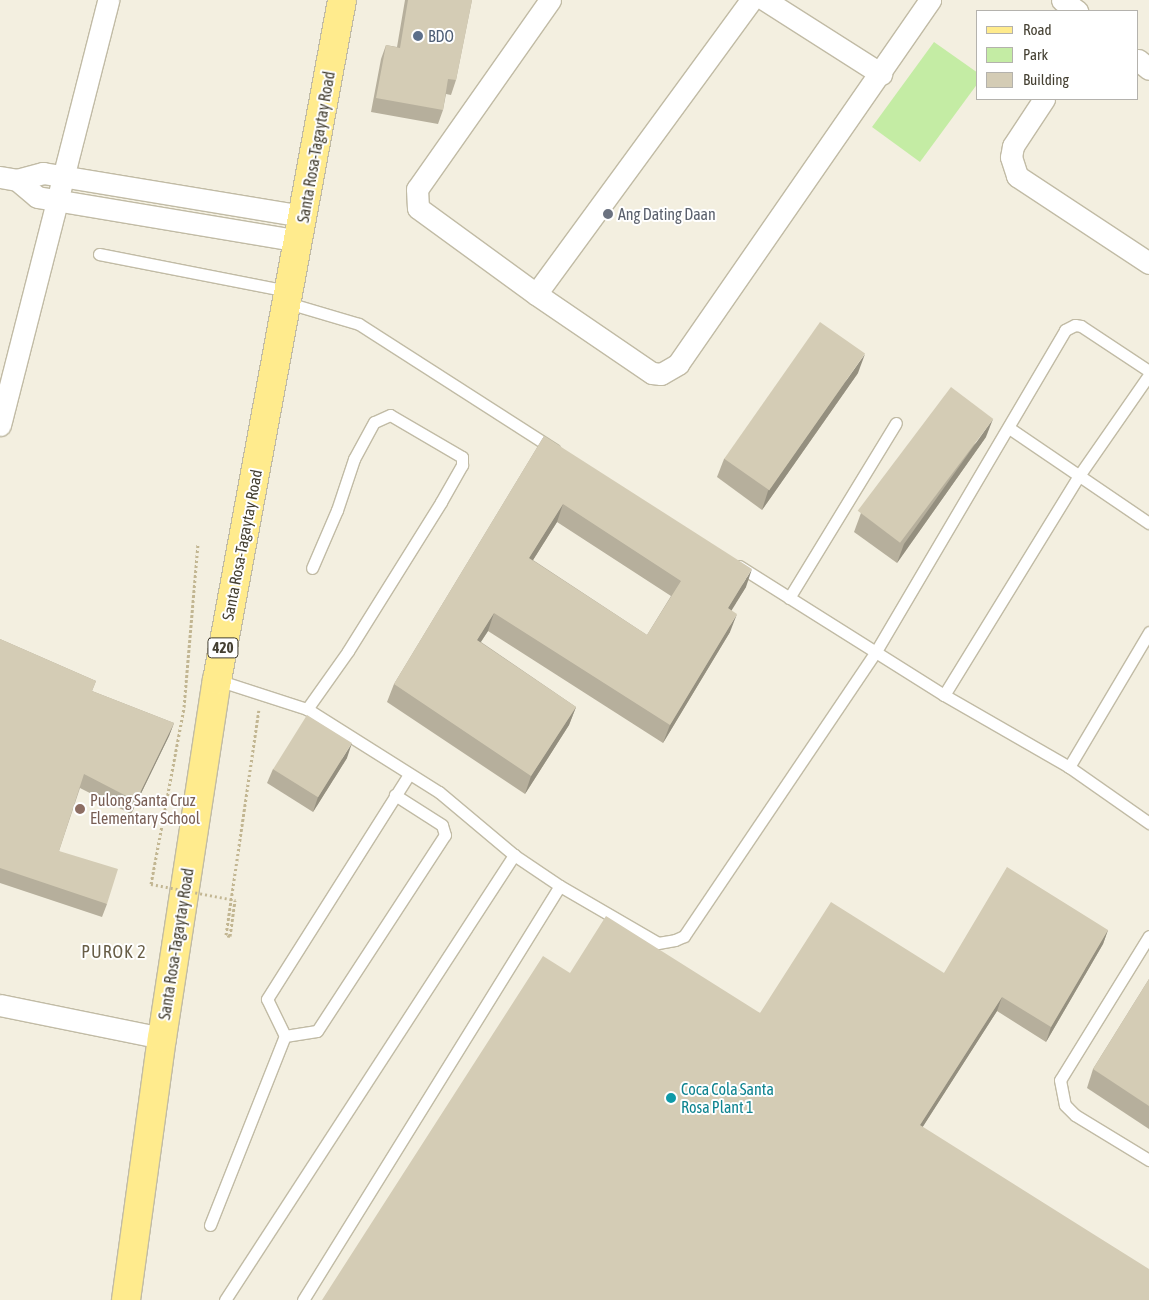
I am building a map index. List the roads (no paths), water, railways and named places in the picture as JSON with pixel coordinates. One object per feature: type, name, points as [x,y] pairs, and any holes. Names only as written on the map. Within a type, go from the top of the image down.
[{"type":"main road","name":"Santa Rosa-Tagaytay Road","points":[[126,1300],[162,1038],[217,680],[289,297],[342,0]]},
{"type":"street","points":[[0,425],[108,0]]},
{"type":"street","points":[[550,0],[418,189],[416,200],[418,208],[536,294],[652,374],[661,374],[678,364],[881,74],[930,0]]},
{"type":"street","points":[[536,294],[751,0]]},
{"type":"street","points":[[765,0],[881,74]]},
{"type":"street","points":[[1062,0],[1076,10]]},
{"type":"street","points":[[1139,61],[1149,69]]},
{"type":"street","points":[[1043,100],[1013,146],[1011,157],[1018,176],[1149,263]]},
{"type":"street","points":[[8,179],[43,173],[63,176],[301,229]]},
{"type":"street","points":[[8,179],[37,198],[301,229]]},
{"type":"street","points":[[0,1005],[162,1038]]},
{"type":"lane","points":[[99,254],[289,297],[359,324],[566,456]]},
{"type":"lane","points":[[217,680],[307,709],[439,792],[514,855],[560,886],[658,943],[684,936],[875,653],[1009,428],[1060,336],[1070,326],[1081,326],[1149,373],[1078,477],[944,695]]},
{"type":"lane","points":[[307,709],[348,651],[442,502],[462,465],[462,457],[390,415],[374,422],[354,459],[337,510],[312,568]]},
{"type":"lane","points":[[789,598],[896,423]]},
{"type":"lane","points":[[1009,428],[1078,477],[1149,523]]},
{"type":"lane","points":[[731,562],[944,695],[1069,767],[1149,823]]},
{"type":"lane","points":[[1069,767],[1149,632]]},
{"type":"lane","points":[[210,1225],[285,1036],[267,999],[409,774]]},
{"type":"lane","points":[[285,1036],[317,1031],[445,835],[442,825],[395,795]]},
{"type":"lane","points":[[225,1300],[514,855]]},
{"type":"lane","points":[[303,1300],[560,886]]},
{"type":"lane","points":[[1149,936],[1060,1080],[1065,1105],[1075,1115],[1149,1160]]},
{"type":"place","name":"BDO","points":[[418,36]]},
{"type":"place","name":"Ang Dating Daan","points":[[608,214]]},
{"type":"place","name":"Pulong Santa Cruz Elementary School","points":[[80,809]]},
{"type":"place","name":"Coca Cola Santa Rosa Plant 1","points":[[671,1098]]},
{"type":"district","name":"PUROK 2","points":[[114,952]]}]
